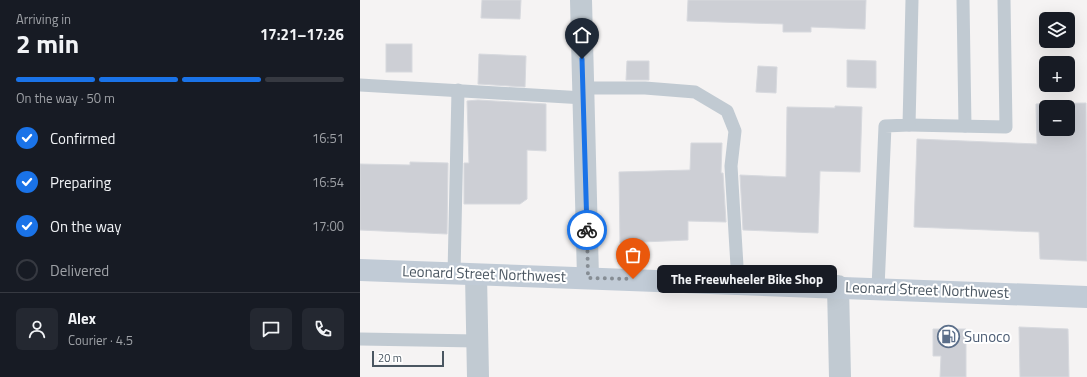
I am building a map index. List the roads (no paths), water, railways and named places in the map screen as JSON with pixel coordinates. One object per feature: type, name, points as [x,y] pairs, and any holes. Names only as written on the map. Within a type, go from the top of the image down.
[{"type":"main road","name":"Leonard Street Northwest","points":[[360,270],[838,286],[1087,297]]},
{"type":"street","points":[[581,0],[588,278]]},
{"type":"street","points":[[476,275],[478,377]]},
{"type":"street","points":[[838,286],[840,377]]},
{"type":"lane","points":[[910,125],[912,0]]},
{"type":"lane","points":[[963,0],[965,126]]},
{"type":"lane","points":[[878,288],[885,126],[910,125],[1006,127],[1004,0]]},
{"type":"lane","points":[[360,85],[458,90],[583,93],[645,88],[695,92],[727,111],[735,131],[731,166],[738,283]]},
{"type":"lane","points":[[454,274],[458,90]]},
{"type":"lane","points":[[360,339],[477,341]]},
{"type":"place","name":"The Freewheeler Bike Shop","points":[[633,279]]},
{"type":"place","name":"Sunoco","points":[[949,337]]}]
